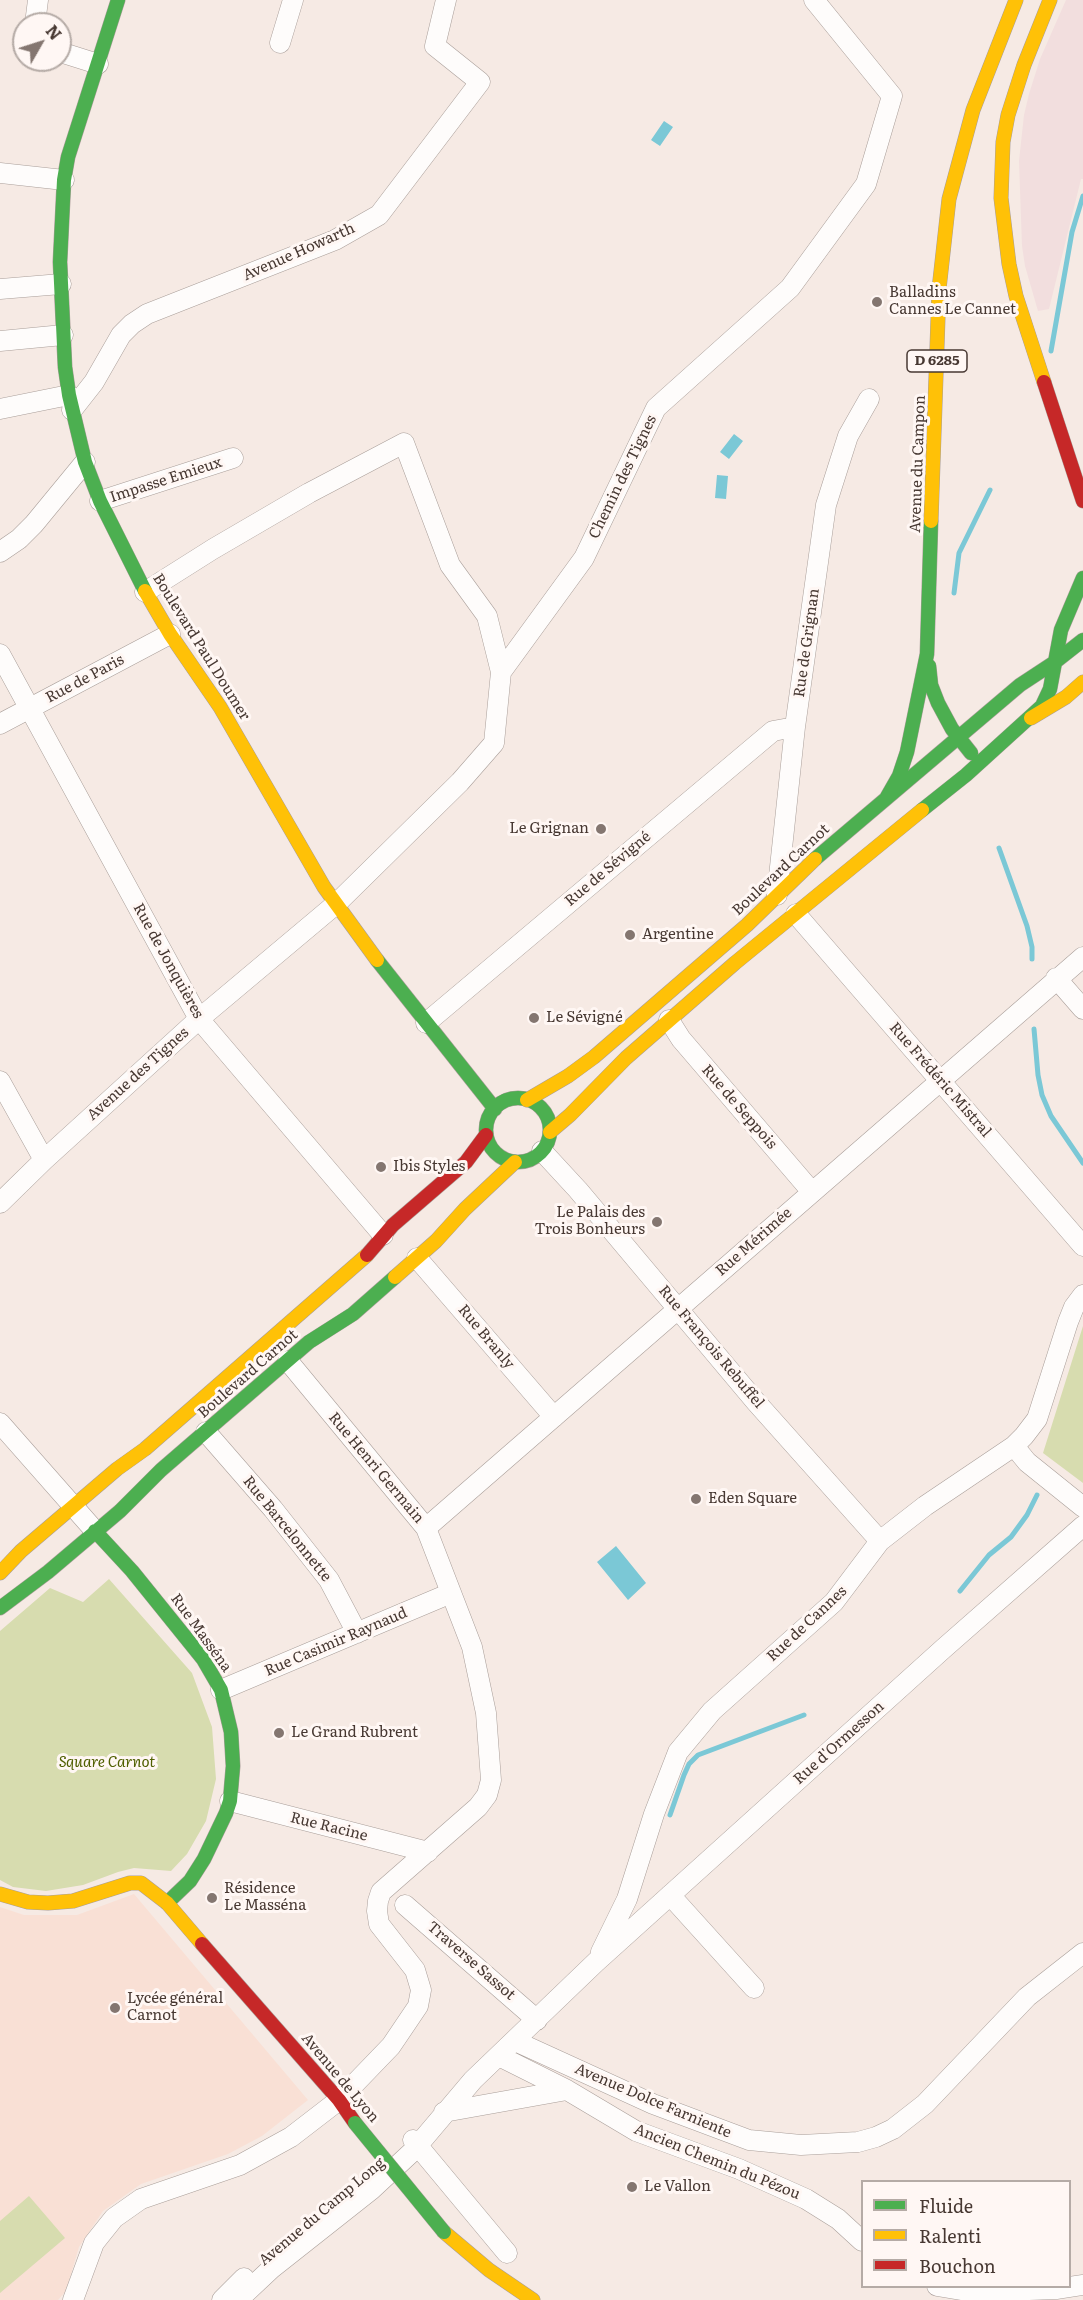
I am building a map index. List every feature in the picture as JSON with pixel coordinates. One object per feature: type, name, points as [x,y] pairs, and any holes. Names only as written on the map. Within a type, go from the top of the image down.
[{"type":"main road","name":"Boulevard Paul Doumer","points":[[118,0],[68,157],[64,180],[60,262],[63,335],[70,402],[85,462],[100,501],[145,592],[170,634],[220,707],[336,904],[398,989],[495,1109]]},
{"type":"main road","name":"Avenue du Campon","points":[[887,797],[899,776],[907,752],[927,654],[939,289],[946,221],[959,156],[973,110],[1016,0]]},
{"type":"main road","points":[[1050,0],[1024,65],[1008,115],[1003,142],[1001,198],[1009,264],[1023,324],[1077,464],[1083,501]]},
{"type":"main road","points":[[549,1132],[570,1115],[607,1076],[669,1020],[774,930],[981,763],[1031,718],[1042,706],[1047,696],[1061,630],[1083,578]]},
{"type":"main road","name":"Boulevard Carnot","points":[[527,1100],[568,1076],[594,1057],[747,925],[800,872],[887,797],[1020,685],[1083,640]]},
{"type":"main road","name":"Avenue du Campon","points":[[927,654],[934,694],[959,738],[981,763]]},
{"type":"main road","points":[[1031,718],[1066,697],[1083,682]]},
{"type":"main road","points":[[510,1100],[527,1100],[541,1109],[546,1116],[549,1132],[542,1151],[534,1157],[515,1162],[498,1155],[490,1146],[486,1135],[486,1125],[495,1109],[510,1100]]},
{"type":"main road","name":"Boulevard Carnot","points":[[0,1573],[21,1551],[117,1469],[145,1449],[351,1270],[398,1220],[466,1162],[486,1135]]},
{"type":"main road","name":"Boulevard Carnot","points":[[0,1608],[48,1572],[120,1511],[161,1470],[288,1361],[321,1334],[353,1314],[436,1241],[465,1209],[515,1162]]},
{"type":"main road","points":[[120,1511],[117,1526],[119,1543],[132,1571]]},
{"type":"main road","name":"Rue Masséna","points":[[95,1532],[132,1571],[203,1659],[221,1690],[227,1710],[233,1749],[230,1801],[216,1838],[204,1859],[190,1881],[167,1903]]},
{"type":"main road","points":[[0,1894],[28,1902],[73,1901],[135,1882],[151,1889],[167,1903]]},
{"type":"main road","name":"Avenue de Lyon","points":[[167,1903],[339,2100],[444,2232],[489,2270],[533,2300]]},
{"type":"main road","points":[[444,2232],[470,2273]]},
{"type":"street","points":[[280,43],[293,0]]},
{"type":"street","name":"Avenue Howarth","points":[[70,402],[94,382],[121,335],[139,319],[335,240],[379,215],[480,82],[435,46],[446,0]]},
{"type":"street","name":"Chemin des Tignes","points":[[501,672],[584,558],[656,408],[790,288],[866,184],[892,96],[814,0]]},
{"type":"street","points":[[72,56],[98,64]]},
{"type":"street","points":[[0,173],[64,180]]},
{"type":"street","points":[[0,289],[61,284]]},
{"type":"street","points":[[0,341],[63,335]]},
{"type":"street","name":"Rue de Grignan","points":[[777,895],[795,727],[826,505],[848,436],[869,399]]},
{"type":"street","points":[[0,410],[70,402]]},
{"type":"street","points":[[145,592],[309,493],[404,443],[450,565],[487,616],[501,672],[494,743],[460,783],[336,904]]},
{"type":"street","name":"Impasse Emieux","points":[[100,501],[233,458]]},
{"type":"street","points":[[0,552],[19,539],[34,524],[85,462]]},
{"type":"street","name":"Rue de Paris","points":[[0,724],[170,634]]},
{"type":"street","name":"Rue de Jonquières","points":[[0,654],[199,1019],[384,1235]]},
{"type":"street","name":"Rue de Sévigné","points":[[426,1023],[773,731],[795,727]]},
{"type":"street","name":"Avenue des Tignes","points":[[0,1203],[199,1019],[336,904]]},
{"type":"street","name":"Rue Frédéric Mistral","points":[[796,914],[1083,1246]]},
{"type":"street","name":"Rue Mérimée","points":[[426,1528],[941,1081],[1056,978],[1083,957]]},
{"type":"street","points":[[1056,978],[1083,1009]]},
{"type":"street","name":"Rue de Seppois","points":[[669,1020],[681,1039],[812,1192]]},
{"type":"street","points":[[0,1081],[44,1160]]},
{"type":"street","name":"Rue François Rebuffel","points":[[542,1151],[578,1190],[756,1402],[880,1541]]},
{"type":"street","name":"Rue Branly","points":[[417,1258],[554,1417]]},
{"type":"street","name":"Rue de Cannes","points":[[596,1962],[627,1899],[654,1814],[678,1752],[712,1711],[834,1602],[880,1541],[925,1506],[1014,1446],[1037,1419],[1068,1322],[1074,1307],[1083,1295]]},
{"type":"street","name":"Rue Henri Germain","points":[[73,2300],[94,2243],[114,2218],[141,2199],[240,2165],[291,2137],[339,2100],[391,2046],[418,2006],[421,1990],[415,1970],[379,1924],[377,1911],[381,1892],[478,1807],[487,1795],[491,1780],[486,1713],[472,1647],[426,1528],[288,1361]]},
{"type":"street","points":[[0,1423],[95,1532]]},
{"type":"street","name":"Rue Barcelonnette","points":[[206,1432],[273,1509],[329,1580],[357,1633]]},
{"type":"street","points":[[1014,1446],[1027,1462],[1083,1508]]},
{"type":"street","name":"Rue d'Ormesson","points":[[596,1962],[1083,1526]]},
{"type":"street","name":"Rue Casimir Raynaud","points":[[221,1690],[451,1593]]},
{"type":"street","name":"Rue Racine","points":[[230,1801],[428,1852]]},
{"type":"street","points":[[670,1895],[754,1988]]},
{"type":"street","points":[[627,1899],[649,1914]]},
{"type":"street","name":"Traverse Sassot","points":[[405,1905],[537,2020]]},
{"type":"street","name":"Avenue Dolce Farniente","points":[[515,2041],[653,2104],[749,2140],[801,2145],[858,2142],[893,2129],[925,2104],[1026,1997],[1083,1953]]},
{"type":"street","name":"Avenue du Camp Long","points":[[238,2300],[419,2139],[473,2080],[596,1962]]},
{"type":"street","name":"Ancien Chemin du Pézou","points":[[499,2056],[567,2090],[636,2131],[739,2169],[806,2199],[838,2219],[861,2240]]},
{"type":"street","points":[[444,2112],[567,2090],[580,2071]]},
{"type":"street","points":[[419,2139],[507,2253]]},
{"type":"street","name":"Avenue du Camp Long","points":[[222,2300],[256,2266],[351,2198]]},
{"type":"street","points":[[949,2288],[974,2292],[1063,2288]]},
{"type":"shaded area","points":[[1066,0],[1083,0],[1083,179],[1081,179],[1049,309],[1038,311],[1025,266],[1022,246],[1019,161],[1024,115],[1029,94],[1040,59]]},
{"type":"shaded area","name":"Lycée général Carnot","points":[[134,1894],[308,2100],[262,2136],[228,2154],[141,2184],[103,2211],[79,2247],[66,2291],[58,2300],[0,2300],[0,1907],[24,1915],[77,1915]]},
{"type":"green space","points":[[1083,1326],[1083,1483],[1043,1453]]},
{"type":"green space","name":"Square Carnot","points":[[109,1579],[192,1673],[212,1727],[216,1779],[206,1821],[187,1854],[171,1871],[134,1868],[83,1885],[46,1891],[13,1887],[0,1880],[0,1631],[50,1588],[83,1602]]},
{"type":"green space","points":[[29,2196],[65,2238],[0,2293],[0,2221]]},
{"type":"water","points":[[664,121],[673,127],[660,146],[651,140]]},
{"type":"water","points":[[734,434],[743,441],[729,459],[720,452]]},
{"type":"water","points":[[717,475],[728,476],[726,499],[715,498]]},
{"type":"water","points":[[616,1546],[646,1583],[628,1600],[597,1562]]},
{"type":"waterway","points":[[1051,351],[1072,232],[1083,196]]},
{"type":"waterway","points":[[954,593],[959,553],[990,490]]},
{"type":"waterway","points":[[999,848],[1027,926],[1032,959]]},
{"type":"waterway","points":[[1034,1029],[1042,1095],[1051,1116],[1083,1163]]},
{"type":"waterway","points":[[960,1591],[989,1555],[1011,1537],[1027,1515],[1037,1495]]},
{"type":"waterway","points":[[670,1815],[689,1764],[698,1755],[804,1715]]},
{"type":"traffic: fast","points":[[118,0],[68,157],[64,180],[60,262],[65,367],[69,395],[85,462],[100,501],[145,591]]},
{"type":"traffic: fast","points":[[887,797],[899,776],[907,752],[927,654],[931,521]]},
{"type":"traffic: fast","points":[[922,810],[966,775],[1042,706],[1050,689],[1061,630],[1083,578]]},
{"type":"traffic: fast","points":[[1055,662],[1083,640]]},
{"type":"traffic: fast","points":[[815,859],[1020,685],[1055,662]]},
{"type":"traffic: fast","points":[[929,666],[931,685],[938,703],[952,729],[971,753]]},
{"type":"traffic: fast","points":[[377,960],[495,1109]]},
{"type":"traffic: fast","points":[[518,1098],[536,1104],[544,1112],[550,1130],[544,1148],[536,1156],[518,1162],[500,1156],[492,1148],[486,1130],[492,1112],[500,1104],[518,1098]]},
{"type":"traffic: fast","points":[[0,1608],[48,1572],[120,1511],[161,1470],[309,1342],[353,1314],[395,1277]]},
{"type":"traffic: fast","points":[[95,1531],[132,1571],[203,1659],[221,1690],[231,1732],[233,1766],[230,1801],[226,1813],[204,1859],[190,1881],[167,1903]]},
{"type":"traffic: fast","points":[[355,2123],[444,2232]]},
{"type":"traffic: slow","points":[[931,521],[939,289],[949,199],[973,110],[1016,0]]},
{"type":"traffic: slow","points":[[1044,382],[1016,296],[1009,264],[1001,198],[1003,142],[1008,115],[1024,65],[1050,0]]},
{"type":"traffic: slow","points":[[145,591],[170,634],[220,707],[324,887],[377,960]]},
{"type":"traffic: slow","points":[[1031,718],[1066,697],[1083,682]]},
{"type":"traffic: slow","points":[[550,1132],[626,1058],[735,963],[922,810]]},
{"type":"traffic: slow","points":[[527,1100],[568,1076],[594,1057],[747,925],[815,859]]},
{"type":"traffic: slow","points":[[395,1277],[436,1241],[465,1209],[515,1162]]},
{"type":"traffic: slow","points":[[0,1573],[21,1551],[117,1469],[145,1449],[367,1255]]},
{"type":"traffic: slow","points":[[0,1894],[28,1902],[48,1903],[73,1901],[130,1883],[141,1883],[167,1903],[202,1944]]},
{"type":"traffic: slow","points":[[444,2232],[489,2270],[533,2300]]},
{"type":"traffic: jam","points":[[1044,382],[1083,501]]},
{"type":"traffic: jam","points":[[367,1255],[393,1225],[466,1162],[486,1135]]},
{"type":"traffic: jam","points":[[202,1944],[339,2100],[355,2123]]},
{"type":"place","name":"Balladins Cannes Le Cannet","points":[[877,302]]},
{"type":"place","name":"Le Grignan","points":[[601,829]]},
{"type":"place","name":"Argentine","points":[[630,935]]},
{"type":"place","name":"Le Sévigné","points":[[534,1018]]},
{"type":"place","name":"Ibis Styles","points":[[381,1167]]},
{"type":"place","name":"Le Palais des Trois Bonheurs","points":[[657,1222]]},
{"type":"place","name":"Eden Square","points":[[696,1499]]},
{"type":"place","name":"Le Grand Rubrent","points":[[279,1733]]},
{"type":"place","name":"Résidence Le Masséna","points":[[212,1898]]},
{"type":"place","name":"Lycée général Carnot","points":[[115,2008]]},
{"type":"place","name":"Le Vallon","points":[[632,2187]]}]
